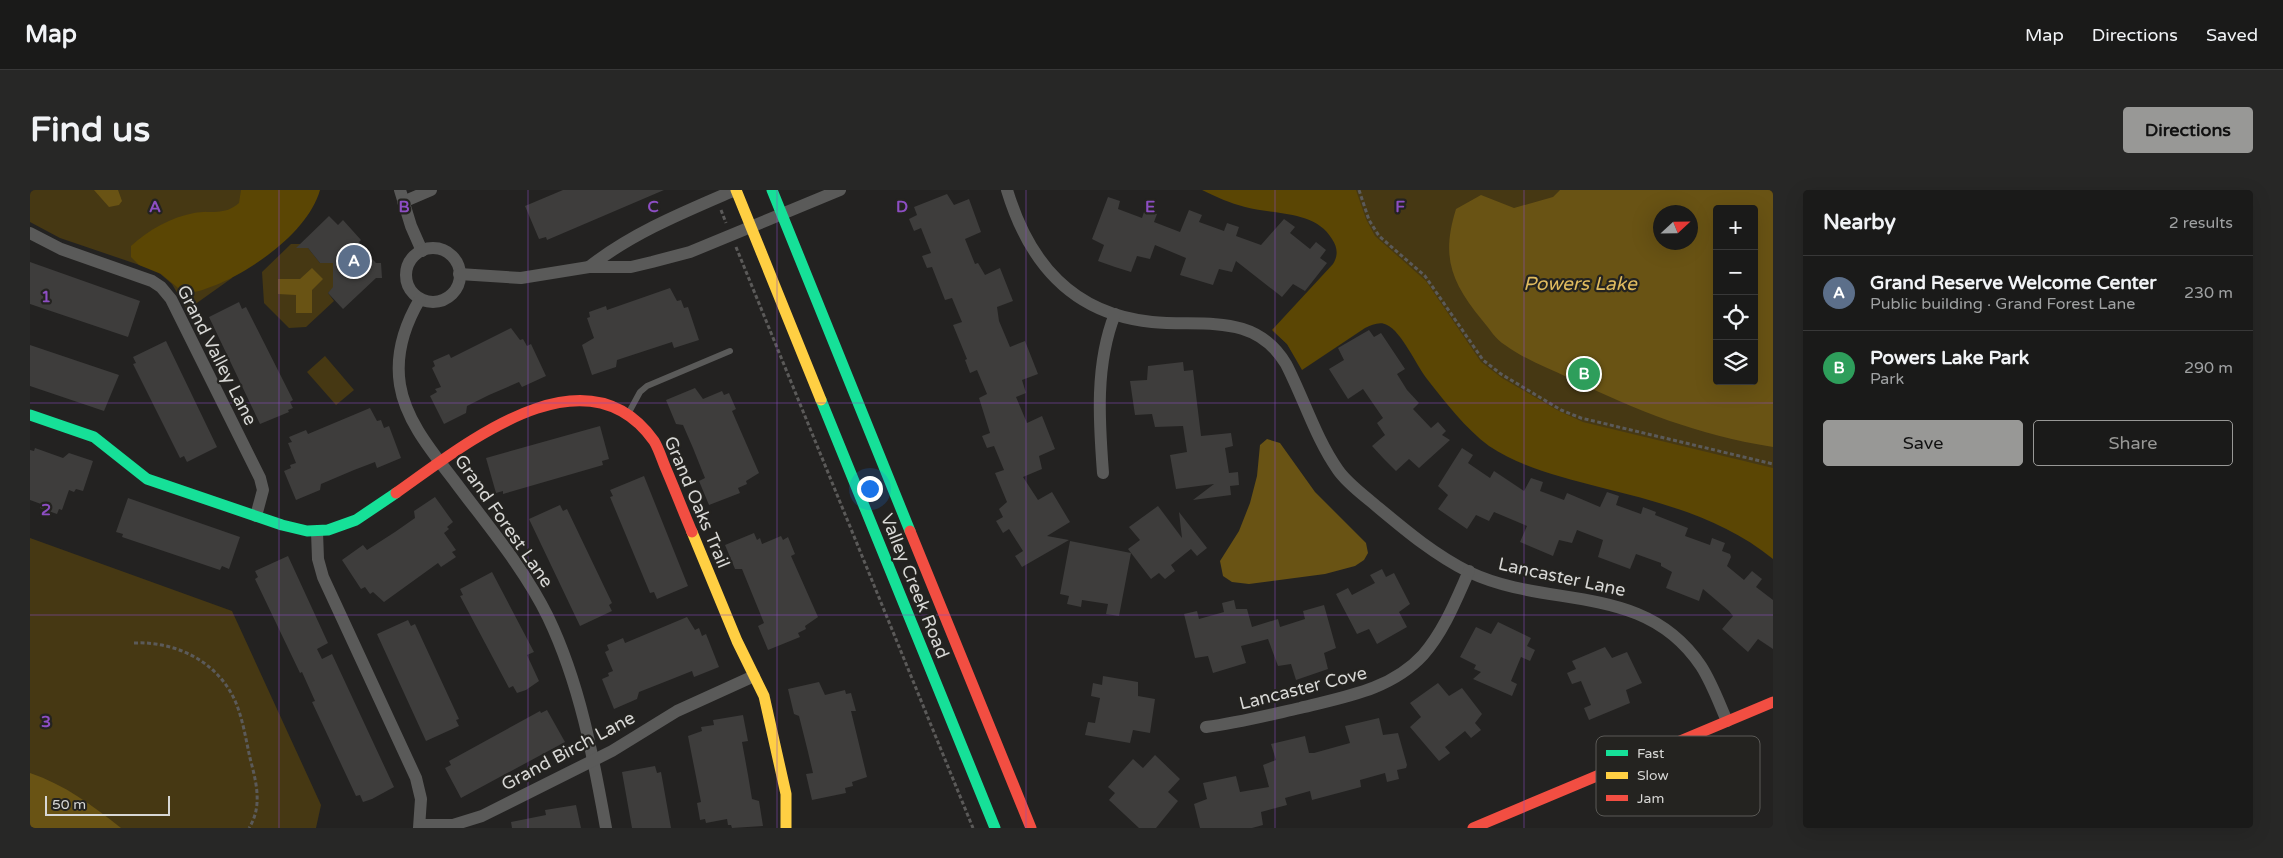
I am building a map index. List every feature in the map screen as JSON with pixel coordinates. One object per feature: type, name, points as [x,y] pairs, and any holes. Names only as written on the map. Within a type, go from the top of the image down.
[{"type":"street","points":[[422,251],[402,196],[431,190]]},
{"type":"street","points":[[589,267],[623,242],[686,210],[736,190]]},
{"type":"street","name":"Valley Creek Road","points":[[736,190],[995,828]]},
{"type":"street","name":"Valley Creek Road","points":[[772,190],[1031,828]]},
{"type":"street","points":[[459,274],[521,278],[589,267],[631,267],[690,252],[840,190]]},
{"type":"street","name":"Lancaster Lane","points":[[1007,190],[1021,232],[1047,270],[1076,295],[1115,314],[1152,322],[1234,326],[1250,331],[1264,340],[1286,364],[1328,453],[1341,474],[1413,536],[1469,571],[1516,588],[1619,606],[1654,622],[1675,637],[1697,661],[1711,685],[1727,721]]},
{"type":"street","name":"Grand Valley Lane","points":[[30,233],[61,249],[152,281],[161,287],[171,299],[260,478],[263,490],[256,516]]},
{"type":"street","points":[[433,248],[448,253],[454,259],[459,274],[458,283],[447,298],[439,301],[420,299],[413,294],[406,276],[411,259],[422,251],[433,248]]},
{"type":"street","name":"Grand Forest Lane","points":[[420,299],[402,336],[398,365],[400,385],[416,425],[441,463],[514,560],[547,616],[576,689],[594,760],[606,828]]},
{"type":"street","points":[[1102,473],[1100,392],[1106,349],[1115,314]]},
{"type":"street","name":"Grand Oaks Trail","points":[[317,532],[351,523],[486,432],[513,418],[559,401],[593,400],[610,405],[643,427],[655,443],[737,641],[767,705],[788,808],[786,828]]},
{"type":"street","points":[[30,414],[89,435],[102,442],[132,469],[147,479],[298,530],[317,532],[318,559],[323,577],[416,778],[420,799],[419,827]]},
{"type":"street","name":"Lancaster Cove","points":[[1206,727],[1246,721],[1356,694],[1380,686],[1398,676],[1416,662],[1434,642],[1469,571]]},
{"type":"street","name":"Grand Birch Lane","points":[[419,827],[453,825],[472,820],[594,760],[677,710],[754,676]]},
{"type":"street","points":[[1691,736],[1773,702]]},
{"type":"street","points":[[1473,828],[1596,776]]},
{"type":"lane","points":[[627,416],[640,392],[647,386],[730,351]]},
{"type":"path","points":[[1359,190],[1370,220],[1379,236],[1425,276],[1473,346],[1493,369],[1562,410],[1581,418],[1773,464]]},
{"type":"path","points":[[716,198],[972,828]]},
{"type":"path","points":[[134,643],[162,644],[190,654],[208,665],[229,689],[239,711],[257,787],[256,810],[249,828]]},
{"type":"shaded area","points":[[30,190],[258,190],[232,278],[187,310],[172,284],[157,271],[60,238],[30,222]]},
{"type":"shaded area","points":[[241,190],[320,190],[314,205],[304,220],[278,247],[247,269],[204,290],[183,292],[161,274],[139,265],[131,257],[131,246],[153,230],[169,221],[186,215],[228,210],[239,203]]},
{"type":"shaded area","points":[[1202,190],[1356,190],[1366,219],[1375,236],[1426,281],[1481,362],[1502,378],[1557,410],[1583,422],[1773,468],[1773,559],[1733,533],[1690,513],[1542,471],[1502,454],[1480,439],[1456,415],[1427,379],[1398,334],[1382,323],[1365,328],[1302,370],[1287,344],[1272,330],[1333,264],[1337,252],[1334,242],[1325,230],[1305,218],[1245,207],[1223,200]]},
{"type":"shaded area","points":[[1348,190],[1773,190],[1773,543],[1479,411],[1397,302],[1301,366],[1287,344],[1273,331],[1356,243]]},
{"type":"shaded area","points":[[291,244],[303,244],[303,248],[308,248],[320,263],[331,257],[340,281],[328,293],[334,301],[306,327],[289,328],[264,303],[262,272]]},
{"type":"shaded area","points":[[325,356],[354,390],[336,405],[307,372]]},
{"type":"shaded area","points":[[30,538],[232,611],[321,805],[316,828],[30,828]]},
{"type":"water","points":[[94,190],[118,190],[122,201],[119,205],[109,207]]},
{"type":"water","name":"Powers Lake","points":[[1560,190],[1773,190],[1773,447],[1693,429],[1644,411],[1528,359],[1502,343],[1471,306],[1456,281],[1449,255],[1449,241],[1456,209],[1481,195],[1514,208],[1553,197]]},
{"type":"water","points":[[312,268],[323,279],[312,290],[312,313],[296,313],[296,295],[278,294],[278,279],[300,279]]},
{"type":"water","points":[[1267,439],[1280,443],[1315,492],[1366,543],[1368,553],[1364,560],[1355,566],[1325,574],[1249,584],[1232,582],[1223,576],[1220,561],[1239,531],[1250,503],[1257,476],[1260,445]]},
{"type":"water","points":[[30,773],[55,783],[78,796],[121,828],[30,828]]},
{"type":"building","points":[[563,190],[664,190],[547,240],[546,237],[539,239],[525,206]]},
{"type":"building","points":[[947,194],[954,205],[969,199],[981,232],[965,239],[975,264],[978,263],[985,275],[1000,268],[1013,301],[997,307],[999,321],[1010,347],[1025,341],[1038,374],[1022,380],[1026,393],[1016,397],[1027,423],[1042,416],[1055,449],[1039,456],[1042,469],[1023,477],[1038,500],[1052,492],[1070,522],[1047,536],[1069,540],[1022,567],[1015,556],[1023,551],[1009,529],[1003,533],[996,521],[1003,517],[999,509],[1007,502],[995,473],[1004,470],[994,446],[987,448],[982,436],[990,433],[979,398],[987,394],[977,370],[970,373],[965,360],[967,359],[953,325],[962,322],[952,298],[945,300],[932,267],[927,268],[922,256],[931,253],[921,228],[914,231],[909,219],[917,215],[914,207]]},
{"type":"building","points":[[1108,197],[1120,201],[1118,209],[1142,218],[1145,209],[1157,214],[1154,222],[1180,232],[1189,210],[1202,215],[1199,222],[1224,231],[1227,223],[1239,227],[1236,236],[1261,245],[1284,219],[1295,227],[1290,233],[1310,249],[1316,242],[1326,250],[1320,258],[1327,263],[1305,291],[1293,284],[1282,297],[1236,261],[1232,272],[1219,269],[1213,285],[1180,275],[1186,258],[1155,245],[1150,259],[1137,256],[1131,272],[1098,261],[1104,245],[1092,239]]},
{"type":"building","points":[[329,216],[338,225],[343,220],[361,240],[359,242],[362,248],[376,263],[381,263],[382,278],[376,278],[343,309],[328,293],[333,287],[333,263],[320,263],[308,248],[296,248]]},
{"type":"building","points":[[30,262],[140,301],[128,337],[30,304]]},
{"type":"building","points":[[670,288],[677,301],[681,300],[684,308],[688,307],[699,340],[674,348],[672,342],[617,360],[616,367],[592,375],[582,345],[594,338],[587,318],[590,317],[589,312],[606,306],[607,310]]},
{"type":"building","points":[[239,302],[242,309],[246,307],[293,400],[290,402],[293,408],[288,410],[289,412],[260,424],[209,317]]},
{"type":"building","points":[[511,328],[520,340],[523,339],[527,346],[531,344],[546,376],[522,387],[519,382],[489,395],[467,406],[466,413],[444,424],[430,396],[437,392],[435,389],[441,387],[432,368],[435,366],[433,361],[449,354],[451,358]]},
{"type":"building","points":[[1369,330],[1374,337],[1381,333],[1405,369],[1397,374],[1407,390],[1419,403],[1413,409],[1431,428],[1438,422],[1446,431],[1442,435],[1450,440],[1419,468],[1409,459],[1396,471],[1372,446],[1385,435],[1377,423],[1383,418],[1363,389],[1348,399],[1329,369],[1344,360],[1338,348]]},
{"type":"building","points":[[166,341],[217,447],[187,462],[184,456],[180,458],[133,364],[136,363],[133,357]]},
{"type":"building","points":[[30,345],[119,375],[104,411],[30,386]]},
{"type":"building","points":[[1183,362],[1184,371],[1193,370],[1201,436],[1231,433],[1233,446],[1225,448],[1229,473],[1238,472],[1239,485],[1230,486],[1231,495],[1193,500],[1214,484],[1176,489],[1170,455],[1187,452],[1183,426],[1155,427],[1152,414],[1135,415],[1130,381],[1147,380],[1148,366]]},
{"type":"building","points":[[695,388],[703,399],[722,391],[724,395],[729,393],[736,409],[732,411],[759,473],[746,481],[747,484],[738,488],[740,493],[709,505],[699,481],[705,478],[693,448],[683,425],[676,424],[666,400]]},
{"type":"building","points":[[370,408],[377,421],[381,420],[384,428],[389,426],[401,458],[377,468],[375,462],[354,470],[321,484],[320,490],[296,500],[284,471],[291,468],[290,465],[296,463],[288,443],[292,442],[289,437],[306,430],[308,434]]},
{"type":"building","points":[[600,426],[609,459],[602,461],[603,465],[503,494],[503,491],[496,493],[486,458]]},
{"type":"building","points":[[35,448],[63,458],[69,453],[93,461],[83,491],[76,489],[74,492],[69,490],[62,510],[59,509],[57,514],[40,508],[41,504],[30,500],[30,450],[34,451]]},
{"type":"building","points":[[1462,448],[1473,455],[1468,463],[1490,478],[1494,471],[1524,491],[1531,478],[1543,482],[1540,491],[1564,500],[1567,493],[1600,507],[1607,492],[1619,496],[1616,505],[1641,514],[1643,507],[1656,512],[1655,515],[1688,528],[1685,536],[1710,545],[1712,538],[1725,543],[1722,551],[1730,554],[1731,557],[1727,566],[1744,580],[1752,571],[1762,579],[1756,587],[1773,600],[1773,649],[1758,639],[1748,652],[1722,629],[1733,616],[1729,611],[1703,589],[1699,601],[1666,588],[1672,572],[1661,566],[1661,563],[1636,554],[1630,569],[1598,557],[1603,540],[1577,530],[1572,543],[1559,540],[1553,556],[1520,542],[1527,526],[1494,512],[1489,521],[1476,515],[1467,529],[1438,509],[1448,495],[1438,486]]},
{"type":"building","points":[[644,476],[688,586],[657,599],[654,592],[650,593],[610,497],[613,496],[610,490]]},
{"type":"building","points":[[435,497],[453,522],[444,533],[456,550],[452,552],[456,557],[441,567],[438,563],[384,602],[373,592],[370,594],[365,587],[361,589],[342,560],[363,545],[367,550],[395,532],[415,518],[414,511]]},
{"type":"building","points":[[128,498],[240,537],[229,569],[222,566],[220,570],[122,537],[123,534],[116,532]]},
{"type":"building","points":[[560,505],[563,511],[567,509],[612,603],[609,605],[612,611],[580,626],[529,519]]},
{"type":"building","points":[[1158,506],[1182,538],[1179,512],[1207,548],[1197,556],[1191,549],[1171,565],[1175,571],[1165,579],[1159,573],[1151,579],[1128,549],[1140,540],[1129,527]]},
{"type":"building","points":[[754,533],[757,540],[760,538],[762,544],[781,536],[783,540],[788,537],[795,554],[791,556],[818,617],[805,626],[806,629],[798,633],[800,637],[768,650],[758,626],[764,623],[742,569],[735,569],[725,545]]},
{"type":"building","points":[[1070,541],[1131,553],[1119,616],[1106,614],[1108,604],[1082,600],[1081,607],[1067,604],[1069,596],[1060,594]]},
{"type":"building","points":[[288,556],[328,643],[317,649],[322,659],[332,654],[394,787],[363,802],[360,795],[356,796],[312,702],[315,701],[302,672],[300,673],[255,579],[258,577],[255,571]]},
{"type":"building","points":[[1382,569],[1386,577],[1394,573],[1410,604],[1399,612],[1407,627],[1377,644],[1369,629],[1357,634],[1336,594],[1348,588],[1352,595],[1375,583],[1370,575]]},
{"type":"building","points":[[492,572],[534,652],[527,655],[539,681],[526,690],[517,693],[513,686],[509,688],[460,596],[463,595],[460,589]]},
{"type":"building","points":[[1234,600],[1236,609],[1247,609],[1252,627],[1278,619],[1280,627],[1305,619],[1303,611],[1324,605],[1336,648],[1324,653],[1328,669],[1296,680],[1291,664],[1278,666],[1268,639],[1241,646],[1246,663],[1213,673],[1208,656],[1195,658],[1184,614],[1197,611],[1199,619],[1224,612],[1222,603]]},
{"type":"building","points":[[687,617],[695,630],[699,628],[702,636],[706,634],[719,667],[694,677],[692,671],[639,692],[637,699],[614,709],[602,679],[609,676],[608,673],[613,671],[605,652],[609,650],[607,645],[623,638],[625,643]]},
{"type":"building","points":[[408,620],[411,626],[415,624],[459,719],[456,720],[459,726],[426,741],[377,634]]},
{"type":"building","points":[[1498,622],[1531,638],[1527,646],[1535,650],[1530,661],[1521,657],[1511,681],[1517,684],[1512,696],[1473,679],[1481,672],[1474,669],[1476,665],[1460,657],[1476,627],[1491,634]]},
{"type":"building","points":[[1605,647],[1612,658],[1627,652],[1642,683],[1626,690],[1630,703],[1589,720],[1584,708],[1591,705],[1581,681],[1572,684],[1567,673],[1576,669],[1572,661]]},
{"type":"building","points":[[1103,676],[1138,682],[1138,696],[1155,699],[1150,733],[1133,730],[1130,743],[1085,735],[1088,722],[1095,723],[1100,698],[1091,696],[1093,683],[1102,685]]},
{"type":"building","points":[[819,682],[825,695],[845,690],[846,694],[851,693],[856,711],[851,711],[867,777],[852,782],[853,786],[845,788],[846,793],[812,800],[806,774],[813,773],[799,716],[794,714],[788,689]]},
{"type":"building","points":[[1438,683],[1449,696],[1462,688],[1482,714],[1475,723],[1481,730],[1471,738],[1465,731],[1445,747],[1450,753],[1439,761],[1410,727],[1421,717],[1410,703]]},
{"type":"building","points":[[547,710],[565,742],[461,798],[445,768],[451,765],[449,761],[540,711],[541,713]]},
{"type":"building","points":[[743,715],[748,741],[742,742],[752,799],[759,801],[763,826],[732,828],[731,825],[728,825],[727,819],[706,823],[705,819],[700,820],[697,803],[701,802],[688,736],[702,731],[701,727],[714,725],[713,720]]},
{"type":"building","points":[[1379,718],[1383,735],[1398,733],[1407,765],[1406,768],[1397,770],[1399,779],[1387,782],[1385,773],[1360,780],[1361,787],[1312,800],[1310,791],[1285,798],[1287,805],[1261,812],[1263,825],[1252,828],[1200,828],[1194,804],[1207,799],[1203,783],[1236,776],[1240,792],[1269,787],[1263,765],[1276,760],[1271,744],[1305,736],[1309,753],[1314,753],[1350,743],[1345,726]]},
{"type":"building","points":[[1155,755],[1180,779],[1168,792],[1178,801],[1156,828],[1139,828],[1109,800],[1115,793],[1108,787],[1133,759],[1143,768]]},
{"type":"building","points":[[655,766],[657,773],[661,772],[671,828],[632,828],[622,772]]},
{"type":"building","points":[[576,805],[581,828],[512,828],[511,822],[546,815],[545,810]]},
{"type":"traffic: fast","points":[[772,190],[910,531]]},
{"type":"traffic: fast","points":[[821,400],[995,828]]},
{"type":"traffic: fast","points":[[30,415],[94,437],[147,479],[282,525],[307,531],[328,530],[356,520],[396,493]]},
{"type":"traffic: slow","points":[[736,190],[821,400]]},
{"type":"traffic: slow","points":[[692,532],[737,641],[764,696],[786,794],[786,828]]},
{"type":"traffic: jam","points":[[396,493],[455,451],[489,430],[524,413],[560,402],[594,402],[626,413],[654,441],[692,532]]},
{"type":"traffic: jam","points":[[910,531],[1031,828]]},
{"type":"traffic: jam","points":[[1692,736],[1773,702]]},
{"type":"traffic: jam","points":[[1473,828],[1596,776]]},
{"type":"place","name":"Grand Reserve Welcome Center","points":[[354,261]]},
{"type":"place","name":"Powers Lake Park","points":[[1584,374]]}]
